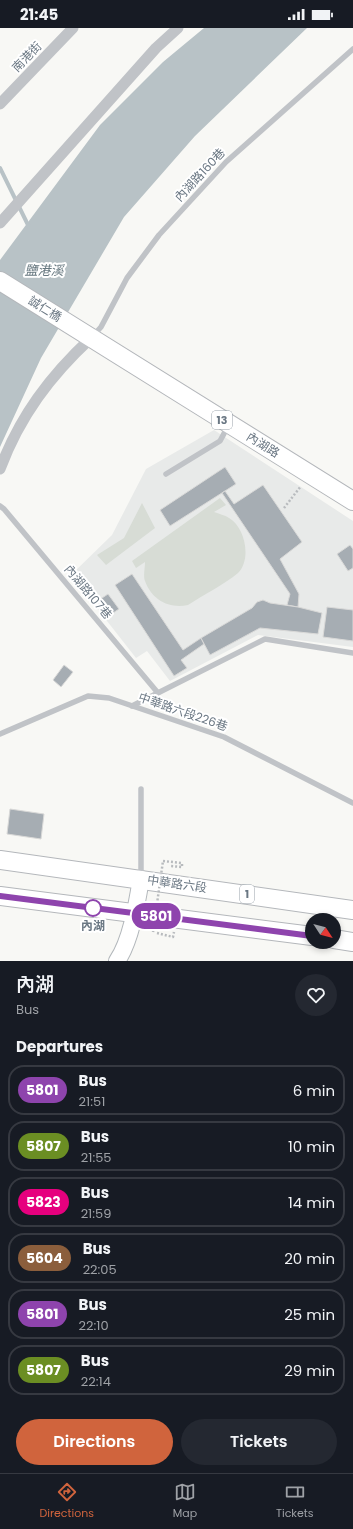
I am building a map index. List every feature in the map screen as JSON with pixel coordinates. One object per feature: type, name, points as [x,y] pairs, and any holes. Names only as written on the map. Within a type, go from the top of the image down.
[{"type":"main road","name":"誠仁橋","points":[[0,281],[91,338]]},
{"type":"main road","name":"內湖路","points":[[91,338],[353,501]]},
{"type":"main road","name":"中華路六段","points":[[0,860],[353,910]]},
{"type":"main road","points":[[121,959],[135,913],[142,879]]},
{"type":"main road","points":[[0,896],[305,935]]},
{"type":"main road","points":[[341,940],[353,942]]},
{"type":"street","name":"南港街","points":[[0,104],[73,28]]},
{"type":"street","points":[[2,220],[156,48],[178,28]]},
{"type":"street","points":[[0,469],[31,405],[66,362],[91,338]]},
{"type":"lane","name":"內湖路160巷","points":[[91,338],[101,327],[127,278],[159,235],[226,162],[353,49]]},
{"type":"lane","points":[[166,474],[220,441],[229,424]]},
{"type":"lane","name":"內湖路107巷","points":[[0,506],[4,508],[158,693]]},
{"type":"lane","points":[[132,706],[265,639],[353,653]]},
{"type":"lane","name":"中華路六段226巷","points":[[0,734],[88,696],[109,698],[224,737],[353,803]]},
{"type":"lane","points":[[141,789],[142,879]]},
{"type":"path","points":[[284,508],[309,474]]},
{"type":"path","points":[[152,932],[163,861],[182,863],[182,867],[170,866]]},
{"type":"shaded area","points":[[214,430],[353,521],[353,647],[258,635],[170,681],[147,651],[136,658],[71,575],[112,535],[146,469]]},
{"type":"shaded area","points":[[220,498],[226,505],[214,512],[224,515],[235,522],[243,536],[246,552],[242,567],[233,577],[188,605],[174,606],[162,602],[148,588],[144,579],[145,562],[136,568],[132,561]]},
{"type":"shaded area","points":[[142,503],[155,528],[106,565],[97,555],[124,538]]},
{"type":"water","name":"鹽港溪","points":[[204,28],[307,28],[195,136],[124,217],[41,358],[0,447],[0,260],[100,125],[163,62]]},
{"type":"building","points":[[225,467],[236,484],[170,526],[160,510]]},
{"type":"building","points":[[263,485],[302,542],[280,559],[299,594],[298,607],[287,605],[290,594],[222,493],[225,491],[234,504]]},
{"type":"building","points":[[350,545],[353,549],[353,568],[348,571],[337,554]]},
{"type":"building","points":[[132,574],[183,650],[201,638],[204,644],[181,660],[187,668],[174,676],[115,585]]},
{"type":"building","points":[[108,594],[119,609],[110,615],[99,600]]},
{"type":"building","points":[[263,600],[270,603],[298,607],[322,613],[318,634],[260,628],[210,655],[201,638],[252,608],[257,602]]},
{"type":"building","points":[[327,607],[353,610],[353,641],[323,637]]},
{"type":"building","points":[[64,665],[73,672],[61,687],[53,680]]},
{"type":"building","points":[[10,809],[44,814],[41,839],[7,834]]},
{"type":"waterway","points":[[0,168],[29,227]]},
{"type":"bus line","name":"5801","points":[[0,896],[305,935]]},
{"type":"place","name":"內湖","points":[[93,908]]}]
